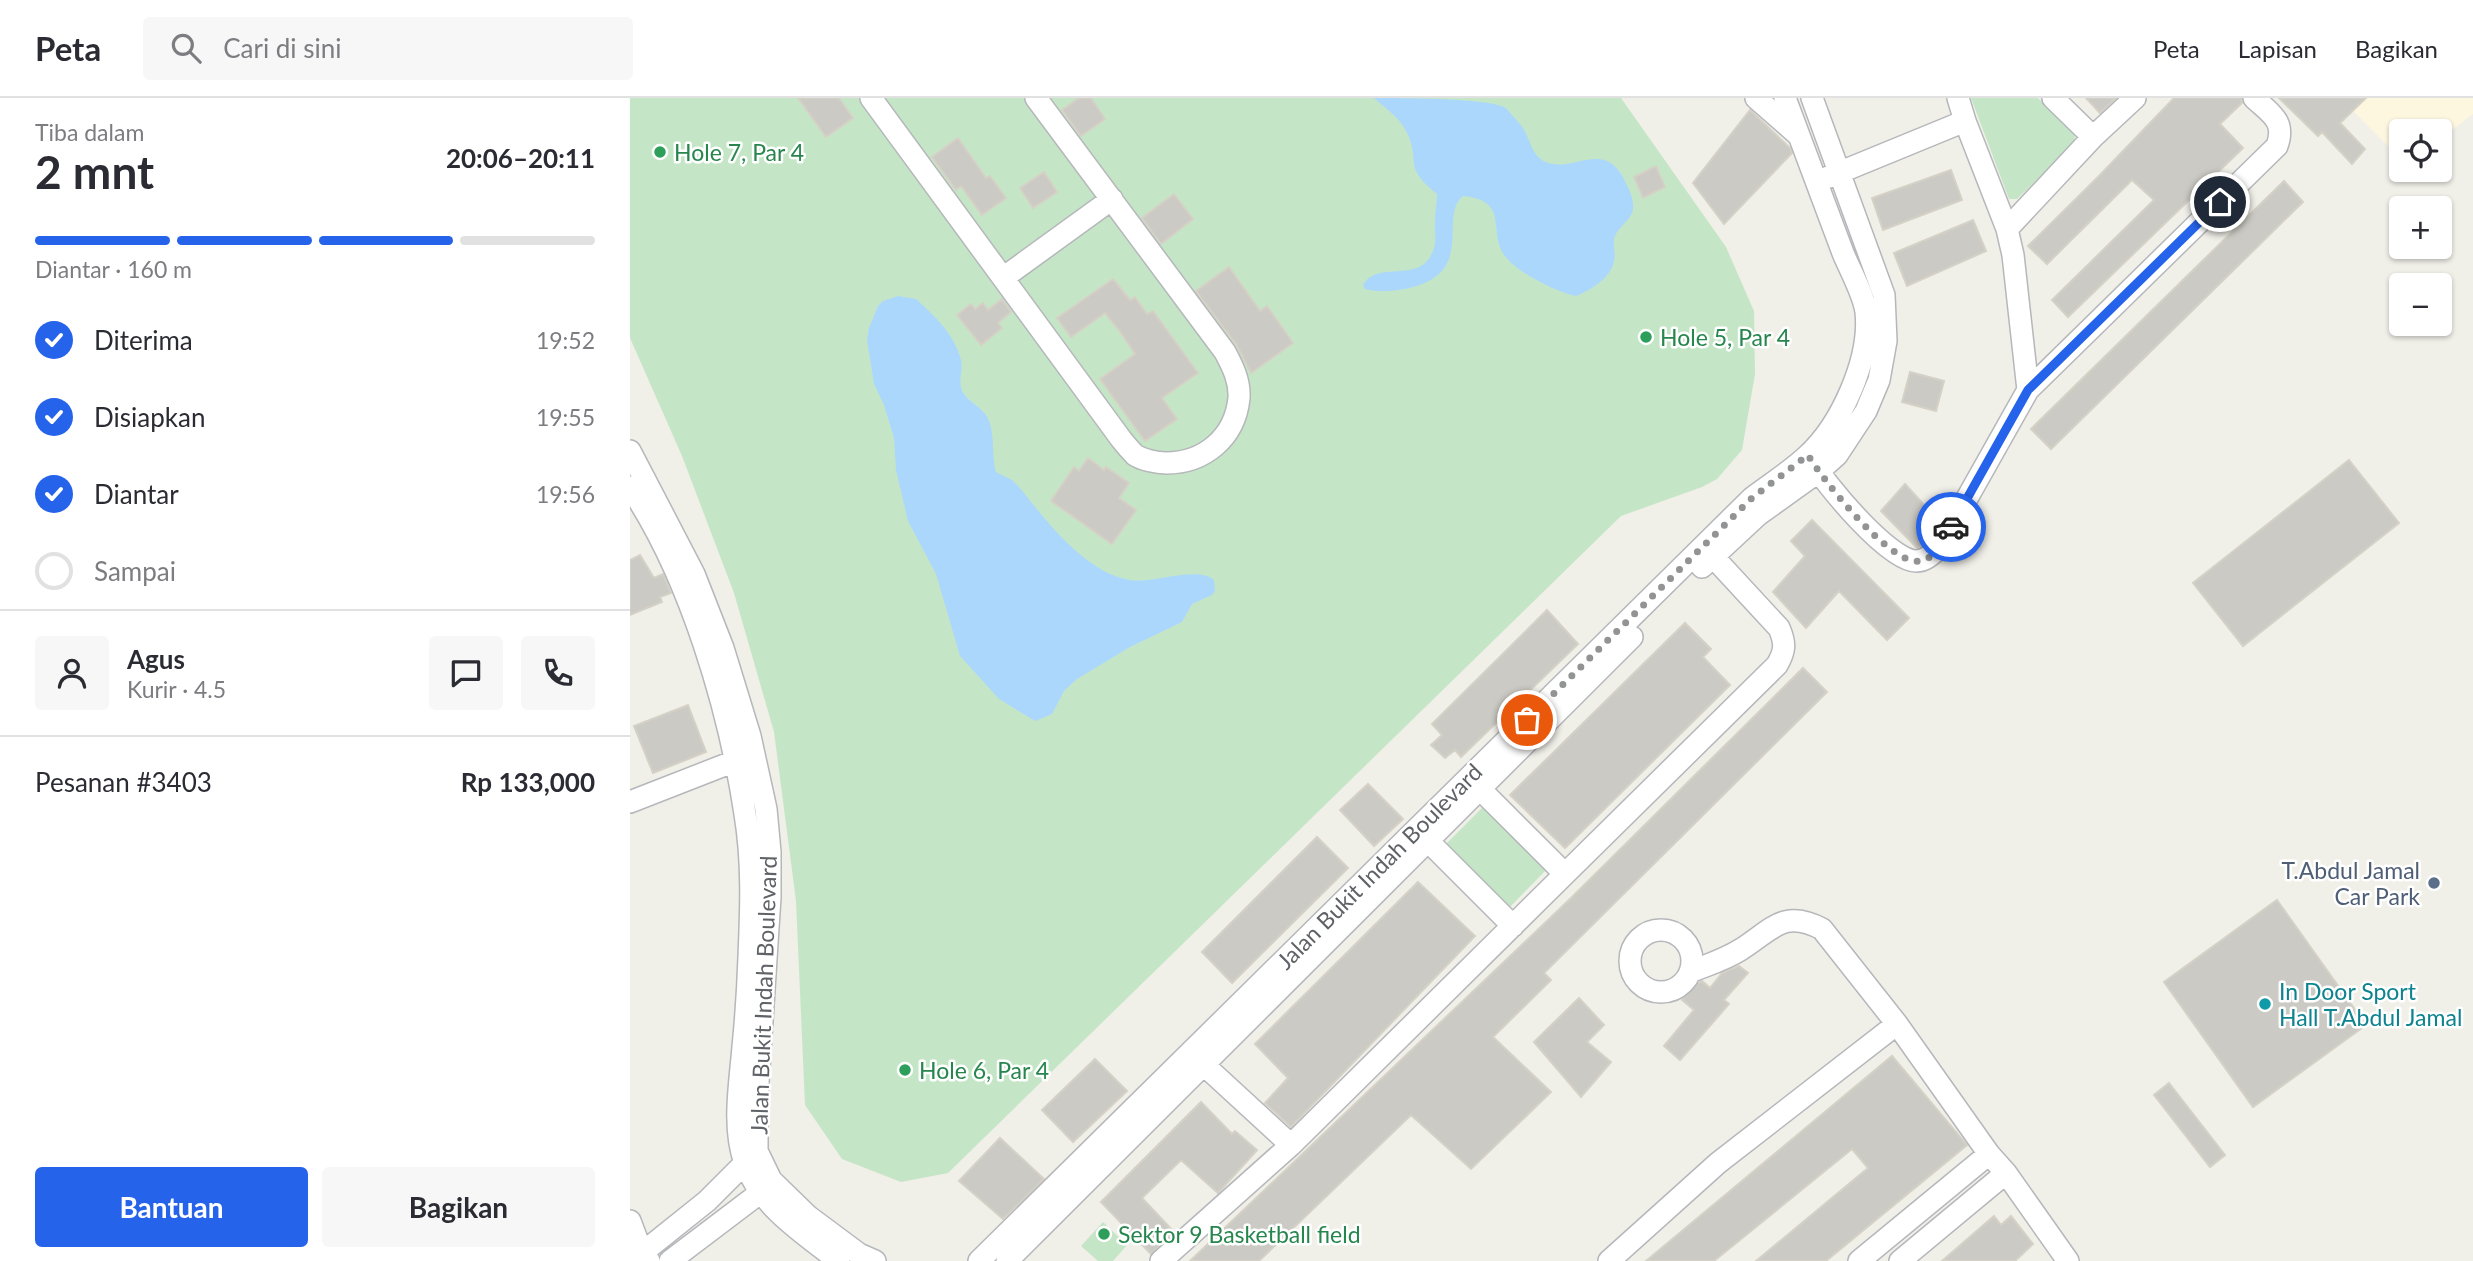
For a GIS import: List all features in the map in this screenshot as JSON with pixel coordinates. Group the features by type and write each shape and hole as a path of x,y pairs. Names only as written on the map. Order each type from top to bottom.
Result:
{"street":[{"path":"871,98 1121,439 1137,456 1159,463 1182,463 1204,455 1222,440 1234,419 1239,396 1236,373 1225,352 1036,98"},
{"path":"1756,98 1798,135"},
{"path":"1785,98 1814,181 1866,311 1865,344 1857,375 1813,464"},
{"path":"979,1261 1196,1058 1708,552 1758,515 1813,464 1837,454 1866,411 1879,380 1886,341 1884,295 1812,98"},
{"path":"1958,98 2007,229 2013,255 2028,390"},
{"path":"2053,98 2093,137"},
{"path":"2007,229 2093,137 2135,98"},
{"path":"1813,464 1851,511 1893,552 1917,562 1926,559 1939,548 2028,390 2277,146 2281,135 2279,123 2254,98"},
{"path":"1814,181 1839,174 1965,121"},
{"path":"1003,278 1112,199"},
{"name":"Jalan Bukit Indah Boulevard","path":"632,457 694,574 723,648 750,736 766,809 770,897 765,1004 751,1157"},
{"path":"630,487 649,515 707,653 735,761 746,816 752,896 739,1129 766,1186 796,1227 839,1261"},
{"path":"1161,1261 1291,1145 1777,665 1785,651 1785,641 1779,628 1708,552"},
{"path":"630,802 735,761"},
{"path":"1474,783 1565,874"},
{"path":"1422,835 1514,926"},
{"path":"1690,972 1724,959 1784,921 1806,921 1822,929 1897,1024 2068,1261"},
{"path":"1609,1261 1718,1163 1897,1024"},
{"path":"1196,1058 1291,1145"},
{"path":"1007,1261 1196,1058"},
{"path":"1859,1261 1989,1154"},
{"path":"630,1221 637,1259 707,1201 751,1157"},
{"path":"1900,1261 2006,1173"},
{"path":"670,1261 766,1186"},
{"path":"766,1186 859,1254 875,1261"}],"shaded area":[{"path":"2340,98 2473,98 2473,114 2452,131 2452,119 2389,119 2389,147"}],"green space":[{"path":"630,98 1621,98 1726,247 1754,311 1755,374 1742,450 1717,479 1621,516 948,1173 901,1182 842,1159 805,1105 796,901 774,732 734,593 682,456 630,338"},
{"path":"1971,98 2038,98 2075,135 2074,144 2017,199 2009,199"},
{"path":"1484,806 1547,869 1509,908 1445,845"},
{"name":"Sektor 9 Basketball field","path":"1103,1222 1127,1245 1113,1261 1098,1261 1081,1246"}],"water":[{"path":"1374,98 1444,99 1497,105 1506,108 1519,123 1535,153 1542,160 1553,164 1597,159 1608,161 1626,183 1633,206 1632,214 1615,235 1615,258 1609,273 1594,287 1576,296 1538,281 1518,269 1505,256 1500,247 1493,211 1487,204 1463,196 1456,205 1450,256 1444,269 1432,279 1413,287 1389,291 1365,289 1363,285 1370,277 1379,273 1410,270 1420,266 1428,260 1435,241 1437,194 1419,176 1413,150 1403,126"},
{"path":"898,296 916,299 949,334 961,360 962,391 983,411 989,421 996,472 1012,480 1020,488 1068,544 1098,567 1130,580 1197,574 1214,580 1215,591 1212,595 1192,604 1182,622 1130,647 1077,679 1064,691 1052,714 1035,721 999,699 960,656 936,574 908,521 896,470 894,438 874,384 867,340 878,306 883,301"}],"building":[{"path":"798,98 839,98 853,118 826,137"},
{"path":"1079,98 1091,98 1105,119 1081,136 1062,110"},
{"path":"2086,98 2116,98 2100,113"},
{"path":"2174,98 2241,98 2242,103 2220,124 2243,148 2068,317 2052,300 2154,200 2132,180 2047,264 2028,246"},
{"path":"2279,98 2366,98 2340,123 2365,149 2352,164 2322,132 2318,136"},
{"path":"1750,110 1792,153 1724,224 1693,183"},
{"path":"958,138 986,178 990,176 1006,198 982,215 961,186 956,190 932,157"},
{"path":"1656,166 1665,187 1643,198 1634,177"},
{"path":"1951,170 1962,200 1883,230 1872,198"},
{"path":"1044,172 1057,192 1033,208 1020,188"},
{"path":"2284,181 2303,202 2051,449 2031,429"},
{"path":"1174,194 1193,219 1161,244 1142,218"},
{"path":"1973,220 1986,251 1907,286 1894,253"},
{"path":"1229,267 1260,311 1267,306 1293,343 1251,373 1236,344 1196,291"},
{"path":"1113,279 1130,300 1135,297 1147,314 1153,311 1198,373 1162,398 1177,419 1145,441 1100,379 1135,354 1119,330 1105,313 1071,337 1057,318"},
{"path":"1002,299 1011,312 998,323 1002,328 981,345 957,315 971,304 975,309 983,303 988,310"},
{"path":"1910,372 1944,381 1936,411 1902,402"},
{"path":"1088,458 1129,483 1119,498 1136,510 1112,544 1051,501 1074,467 1079,471"},
{"path":"2349,460 2399,523 2243,646 2193,583"},
{"path":"1905,484 1939,521 1925,543 1917,548 1881,511"},
{"path":"1812,520 1909,618 1887,640 1839,591 1806,628 1773,592 1805,556 1791,541"},
{"path":"640,555 654,578 663,574 671,593 660,597 662,602 630,615 630,560"},
{"path":"1547,610 1578,644 1461,757 1455,750 1445,758 1431,745 1442,735 1432,724"},
{"path":"1685,623 1711,649 1703,657 1730,685 1565,848 1510,795"},
{"path":"1803,668 1827,692 1544,973 1551,980 1493,1037 1551,1092 1471,1169 1411,1115 1259,1261 1190,1261 1570,899"},
{"path":"688,705 706,752 653,773 634,726"},
{"path":"1368,784 1403,819 1374,846 1340,810"},
{"path":"1317,837 1348,868 1232,983 1202,952"},
{"path":"1418,882 1475,936 1291,1127 1265,1103 1288,1078 1255,1044"},
{"name":"In Door Sport Hall T.Abdul Jamal","path":"2277,900 2366,1025 2253,1107 2164,982"},
{"path":"1739,966 1748,973 1724,1000 1729,1004 1680,1060 1664,1046 1694,1010 1682,1000 1696,984 1702,981 1710,988 1722,973"},
{"path":"1579,998 1604,1025 1587,1042 1611,1062 1581,1097 1534,1042"},
{"path":"1892,1056 1967,1145 1826,1261 1756,1261 1868,1168 1852,1149 1714,1261 1646,1261"},
{"path":"1095,1059 1127,1091 1073,1142 1042,1110"},
{"path":"2169,1083 2225,1155 2210,1167 2154,1095"},
{"path":"1201,1102 1232,1134 1235,1131 1257,1150 1218,1193 1181,1160 1142,1198 1174,1232 1151,1254 1101,1202"},
{"path":"1000,1138 1044,1179 1003,1219 959,1181"},
{"path":"1994,1216 2001,1225 2011,1216 2033,1244 2015,1261 1942,1261"}],"way so far":[{"path":"1527,720 1752,498 1808,455 1818,472 1851,511 1893,552 1908,560 1917,562 1926,559 1939,548 1951,527"}],"place":[{"name":"Hole 7, Par 4","path":"660,152"},
{"name":"Hole 5, Par 4","path":"1646,337"},
{"name":"T.Abdul Jamal Car Park","path":"2434,883"},
{"name":"In Door Sport Hall T.Abdul Jamal","path":"2265,1004"},
{"name":"Hole 6, Par 4","path":"905,1070"},
{"name":"Sektor 9 Basketball field","path":"1104,1234"}],"route":[{"path":"1951,527 2028,390 2220,202"}]}
